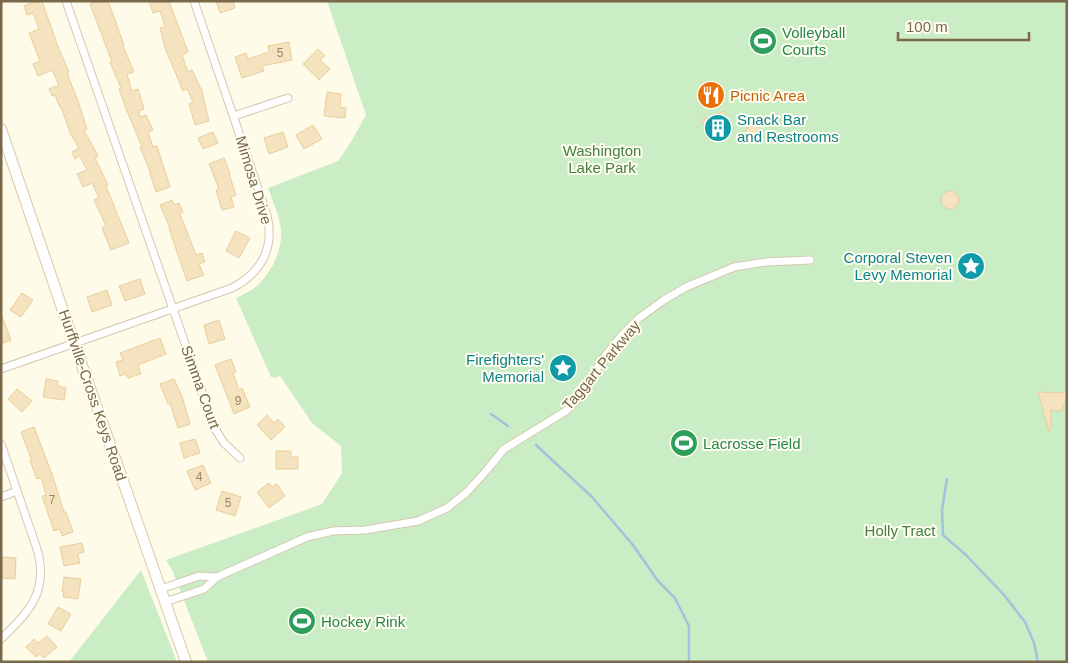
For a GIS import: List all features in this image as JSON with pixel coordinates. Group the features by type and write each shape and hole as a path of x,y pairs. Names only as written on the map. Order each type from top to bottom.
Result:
{"main road":[{"name":"Hurffville-Cross Keys Road","path":"1,129 186,662"}],"street":[{"path":"66,1 174,308"},
{"name":"Mimosa Drive","path":"1,369 224,291 247,280 260,264 269,244 270,230 267,216 194,1"},
{"path":"234,116 288,98"},
{"name":"Taggart Parkway","path":"166,602 204,589 217,578 307,537 333,531 365,530 418,520 447,508 467,492 504,449 574,403 605,356 622,335 639,318 664,300 686,287 734,267 766,262 810,260"},
{"name":"Simma Court","path":"174,308 214,427 224,443 240,458"},
{"path":"1,444 37,548 41,578 30,607 1,639"},
{"path":"1,497 17,491"},
{"name":"Taggart Parkway","path":"161,589 199,576 217,578"}],"green space":[{"path":"327,1 1067,1 1067,662 208,662 173,572 166,560 322,504 342,473 341,446 312,423 280,376 271,377 236,298 259,284 270,270 278,254 281,230 268,188 338,161 366,115"},
{"path":"141,570 177,662 69,662"}],"building":[{"path":"35,1 42,1 69,72 67,73 87,129 84,130 98,156 95,158 108,185 106,186 129,243 111,250 102,228 106,226 94,200 99,198 92,183 83,187 77,174 87,170 80,156 75,159 72,152 79,148 71,135 55,95 52,96 49,89 59,85 52,70 38,76 33,64 40,61 29,33 39,29 33,13 27,15 24,6"},
{"path":"98,1 108,1 134,72 127,74 132,91 138,89 144,109 139,111 140,117 146,115 153,130 148,132 153,147 157,146 170,187 156,192 140,147 142,147 119,89 121,88 90,4"},
{"path":"149,1 169,1 188,52 182,55 188,72 192,70 202,91 209,121 195,125 189,104 193,102 187,89 183,91 165,48 160,28 165,27 160,11 153,13"},
{"path":"216,1 233,1 235,8 220,13"},
{"path":"289,42 292,60 262,66 264,71 242,78 235,57 246,53 248,59 269,52 268,46"},
{"path":"318,49 325,56 320,60 330,69 319,80 303,64"},
{"path":"327,92 341,94 340,107 346,108 345,118 324,116"},
{"name":"Snack Bar and Restrooms","path":"724,111 732,133 716,139 714,132 707,134 702,120"},
{"path":"313,125 322,139 304,149 296,135"},
{"path":"750,126 756,126 761,131 759,140 750,142 745,137 745,131"},
{"path":"213,132 218,143 203,149 198,138"},
{"path":"283,132 288,147 269,154 264,138"},
{"path":"224,158 236,195 231,197 234,207 222,210 216,190 219,189 209,164"},
{"path":"950,191 956,194 959,200 956,206 950,209 944,206 941,200 944,194"},
{"path":"172,200 174,205 179,203 183,212 180,214 196,255 202,253 205,262 199,264 204,275 187,281 170,228 160,205"},
{"path":"236,231 250,238 239,258 226,251"},
{"path":"140,279 145,294 125,301 119,286"},
{"path":"107,290 112,305 92,312 87,297"},
{"path":"22,293 33,300 21,317 10,310"},
{"path":"1,316 11,340 1,344"},
{"path":"219,320 225,339 209,344 204,325"},
{"path":"160,338 166,354 138,365 141,374 128,378 126,374 120,376 116,362 123,360 120,353"},
{"path":"231,359 236,372 233,373 239,390 242,388 250,407 234,414 215,365"},
{"path":"46,379 58,381 58,386 66,388 64,400 43,397"},
{"path":"174,379 182,396 190,424 178,428 170,403 168,404 160,384"},
{"path":"17,389 32,401 22,412 8,399"},
{"path":"1038,392 1067,393 1062,411 1051,410 1050,431 1049,431"},
{"path":"267,415 274,423 278,419 285,427 271,440 257,425"},
{"path":"34,427 73,532 62,536 60,529 54,531 42,496 46,495 41,478 37,479 21,432"},
{"path":"195,439 200,453 184,458 180,443"},
{"path":"276,451 291,451 291,457 298,457 298,469 276,469"},
{"path":"203,465 211,483 195,490 187,471"},
{"path":"269,483 272,487 277,484 285,496 269,508 257,492"},
{"path":"222,491 241,497 235,516 216,510"},
{"path":"82,543 84,552 78,554 80,563 64,566 60,547"},
{"path":"2,557 16,558 15,579 1,578"},
{"path":"64,577 81,579 78,599 63,597"},
{"path":"58,607 71,614 61,631 48,624"},
{"path":"47,636 57,647 44,658 40,654 36,657 26,647 34,639 38,643"}],"waterway":[{"path":"491,414 508,426"},
{"path":"536,445 592,497 633,545 658,581 675,598 689,626 689,662"},
{"path":"947,479 942,510 943,535 966,555 1004,595 1025,622 1034,643 1038,662"}],"place":[{"name":"Volleyball Courts","path":"763,41"},
{"name":"Picnic Area","path":"711,95"},
{"name":"Snack Bar and Restrooms","path":"718,128"},
{"name":"Corporal Steven Levy Memorial","path":"971,266"},
{"name":"Firefighters' Memorial","path":"563,368"},
{"name":"Lacrosse Field","path":"684,443"},
{"name":"Hockey Rink","path":"302,621"}],"park label":[{"name":"Washington Lake Park","path":"602,158"},
{"name":"Holly Tract","path":"900,530"}]}
